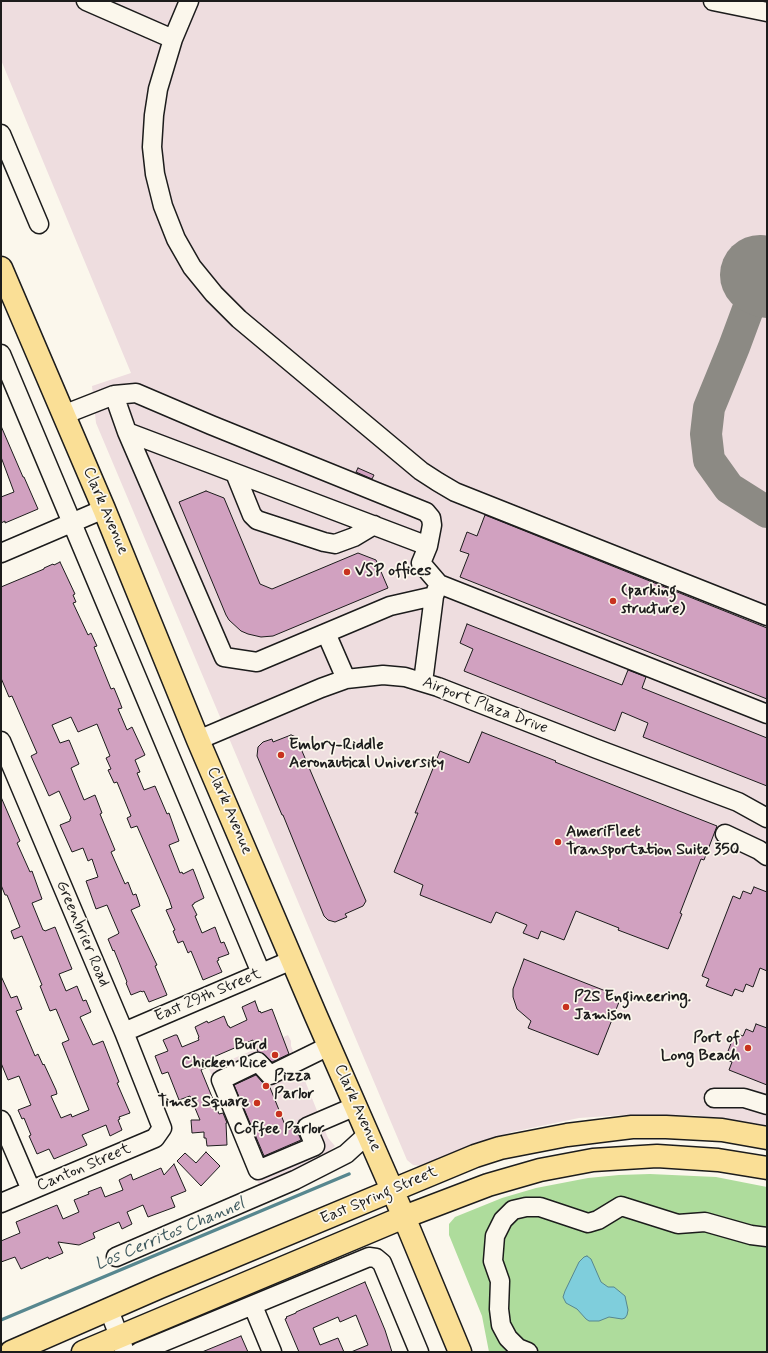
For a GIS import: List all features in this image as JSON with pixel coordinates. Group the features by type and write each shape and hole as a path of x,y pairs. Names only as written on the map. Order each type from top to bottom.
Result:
{"main road":[{"name":"Clark Avenue","path":"1,268 104,509 198,740 404,1217 460,1352"},
{"name":"East Spring Street","path":"11,1352 390,1186 500,1148 528,1142 632,1127 722,1130 767,1138"},
{"name":"East Spring Street","path":"83,1352 123,1344 404,1217 488,1186 540,1170 593,1160 657,1156 718,1160 767,1168"}],"street":[{"path":"86,1 173,40"},
{"path":"188,1 173,40 158,89 154,115 152,147 155,174 166,213 176,239 192,267 214,294 239,319 415,466 438,482 456,492 767,616"},
{"path":"713,1 767,12"},
{"path":"1,134 39,224"},
{"name":"Clark Avenue","path":"1,354 7,386 73,523 261,973"},
{"path":"63,415 114,395 136,392 211,425 426,512 431,518 432,525 428,546 421,563 436,590 423,682"},
{"path":"114,395 126,432 224,657 257,662 390,606 436,590 767,714"},
{"path":"126,432 428,546"},
{"path":"236,473 252,515 257,520 324,542 335,544 354,537 374,525"},
{"path":"1,553 104,509"},
{"path":"326,633 346,679"},
{"name":"Airport Plaza Drive","path":"198,740 321,688 346,679 383,675 405,677 423,682 738,802 767,818"},
{"name":"Greenbrier Road","path":"1,741 124,1032 162,1128"},
{"path":"724,834 759,850 767,856"},
{"name":"East 29th Street","path":"124,1032 292,960"},
{"path":"329,1046 270,1074 258,1062 221,1080 258,1170 315,1146 307,1127 356,1106"},
{"path":"714,1098 744,1098 767,1105"},
{"path":"1,1120 31,1190"},
{"name":"Canton Street","path":"1,1203 155,1138 162,1128"},
{"path":"116,1257 302,1177 346,1154 370,1138"},
{"path":"528,1352 518,1348 508,1338 501,1325 499,1309 500,1281 493,1261 496,1236 503,1220 513,1210 526,1207 540,1207 588,1223 598,1220 621,1206 678,1224 705,1222 751,1235 767,1237"},
{"path":"139,1352 369,1257 376,1258 382,1263 419,1352"},
{"path":"253,1306 272,1352"},
{"path":"109,1310 123,1344"}],"shaded area":[{"path":"1,1 767,1 767,1126 693,1115 624,1115 579,1118 512,1132 421,1166 413,1165 407,1160 96,423 92,386 131,373 1,60"},
{"path":"288,1035 328,1138 335,1146 318,1161 260,1187 209,1069"}],"green space":[{"path":"650,1174 716,1177 767,1187 767,1352 489,1352 482,1316 449,1235 449,1224 455,1217 502,1198 536,1188 588,1178"}],"water":[{"path":"587,1256 591,1259 601,1282 608,1287 614,1287 625,1296 628,1310 625,1318 609,1317 599,1321 589,1321 577,1309 566,1303 563,1297 565,1291 579,1262"}],"building":[{"path":"1,426 38,509 5,523 5,521 1,523 1,497 14,492 1,457"},
{"path":"358,468 374,475 372,479 356,472"},
{"name":"VSP offices","path":"206,491 224,498 260,584 272,589 358,553 376,560 388,588 273,636 261,637 241,631 229,620 226,615 179,502"},
{"name":"(parking structure)","path":"485,515 767,628 767,699 460,577 469,554 460,551 467,532 477,536"},
{"path":"60,562 75,594 73,595 76,602 73,603 88,635 91,633 97,646 94,647 111,689 114,688 119,700 122,708 118,709 127,730 132,727 145,755 135,760 140,772 137,773 144,790 155,786 167,814 169,813 179,841 169,845 180,873 182,872 183,874 193,869 198,882 204,898 192,905 197,915 195,916 202,933 215,927 221,943 224,942 229,954 218,958 219,960 217,961 222,972 203,980 191,951 188,953 183,941 178,943 173,931 175,930 166,910 172,908 169,899 137,826 131,828 127,818 131,816 117,782 114,783 108,770 111,769 106,758 110,756 97,724 78,732 71,717 52,725 60,743 69,740 79,764 71,768 84,800 95,795 102,813 100,814 115,850 111,852 125,884 128,882 133,895 136,894 140,906 131,910 157,965 155,966 167,995 149,1002 144,991 131,995 114,950 113,951 108,939 119,933 107,905 96,909 86,881 98,877 92,859 88,861 83,848 72,852 60,825 70,821 71,818 59,791 49,796 31,756 37,753 12,696 9,697 1,678 1,587"},
{"path":"467,624 622,685 628,670 646,677 642,688 767,738 767,786 643,737 648,723 622,712 615,731 464,671 473,649 460,643"},
{"name":"AmeriFleet Transportation Suite 350","path":"482,732 717,826 704,860 701,859 668,949 618,930 619,928 576,911 564,940 541,931 538,939 523,933 527,925 496,912 491,923 420,895 423,885 394,872 418,813 415,813 440,751 469,763"},
{"path":"291,735 296,737 366,901 363,906 345,914 347,917 335,922 328,920 324,916 257,756 258,747 263,742 272,739 273,742"},
{"path":"1,797 20,841 17,843 30,872 32,871 42,899 32,903 43,930 45,931 55,927 72,969 59,974 66,991 77,986 83,1001 86,1000 91,1012 80,1017 93,1045 103,1041 119,1082 117,1083 130,1113 119,1117 120,1119 118,1120 122,1130 110,1136 106,1125 82,1135 87,1145 54,1159 49,1149 37,1154 29,1136 31,1135 24,1118 22,1119 18,1110 31,1105 19,1076 8,1080 1,1063 1,976 11,998 17,996 22,1009 16,1011 35,1056 38,1054 56,1090 57,1094 51,1096 61,1118 71,1114 72,1117 89,1110 62,1043 69,1040 56,1009 50,1011 40,986 42,985 22,936 14,939 11,931 20,927 7,895 5,895 1,885"},
{"path":"754,887 767,892 767,971 760,968 753,987 746,984 743,992 735,989 732,996 706,986 709,979 702,976 733,896 740,899 743,891 751,894"},
{"name":"P2S Engineering. Jamison","path":"524,959 621,997 598,1055 528,1028 531,1021 517,1009 513,997 513,989"},
{"path":"255,1001 259,1012 260,1011 261,1013 272,1009 289,1054 272,1062 265,1055 258,1052 253,1040 209,1059 212,1065 201,1070 219,1114 223,1113 227,1123 227,1145 207,1146 206,1138 204,1138 204,1132 192,1133 191,1120 200,1120 190,1096 179,1100 168,1072 162,1074 155,1056 168,1051 163,1040 175,1035 177,1035 182,1047 199,1040 195,1027 207,1021 208,1023 224,1016 230,1028 247,1020 242,1007"},
{"name":"Port of Long Beach","path":"756,1024 767,1028 767,1085 729,1070 732,1062 725,1059 735,1033 743,1036 746,1029 753,1032"},
{"name":"Times Square","path":"256,1075 262,1082 269,1085 287,1130 297,1126 297,1131 301,1140 264,1156 234,1085"},
{"path":"206,1152 220,1166 201,1186 177,1161 185,1153 196,1163"},
{"path":"174,1164 186,1191 171,1197 175,1207 148,1217 143,1205 127,1212 132,1224 122,1229 119,1222 93,1233 95,1238 79,1245 58,1242 63,1253 49,1259 48,1257 21,1269 15,1257 1,1262 1,1241 20,1233 16,1222 57,1205 63,1219 79,1212 74,1200 89,1194 88,1192 101,1187 105,1197 123,1190 119,1180 131,1174 133,1180 161,1168 164,1175"},
{"path":"365,1282 385,1330 392,1352 351,1352 368,1345 356,1315 340,1322 338,1317 313,1328 320,1345 338,1338 344,1352 299,1352 285,1319 287,1318 286,1317"},
{"path":"241,1336 248,1352 202,1352"}],"waterway":[{"name":"Los Cerritos Channel","path":"1,1320 349,1174"}],"taxiway":[{"path":"767,258 734,347 709,408 706,434 709,460 729,488 767,512"}],"runway":[{"path":"760,275 767,278"}],"place":[{"name":"VSP offices","path":"347,572"},
{"name":"(parking structure)","path":"613,601"},
{"name":"Embry-Riddle Aeronautical University","path":"281,755"},
{"name":"AmeriFleet Transportation Suite 350","path":"558,842"},
{"name":"P2S Engineering. Jamison","path":"566,1007"},
{"name":"Port of Long Beach","path":"748,1048"},
{"name":"Burd Chicken Rice","path":"275,1055"},
{"name":"Pizza Parlor","path":"266,1086"},
{"name":"Times Square","path":"257,1103"},
{"name":"Coffee Parlor","path":"279,1114"}]}
